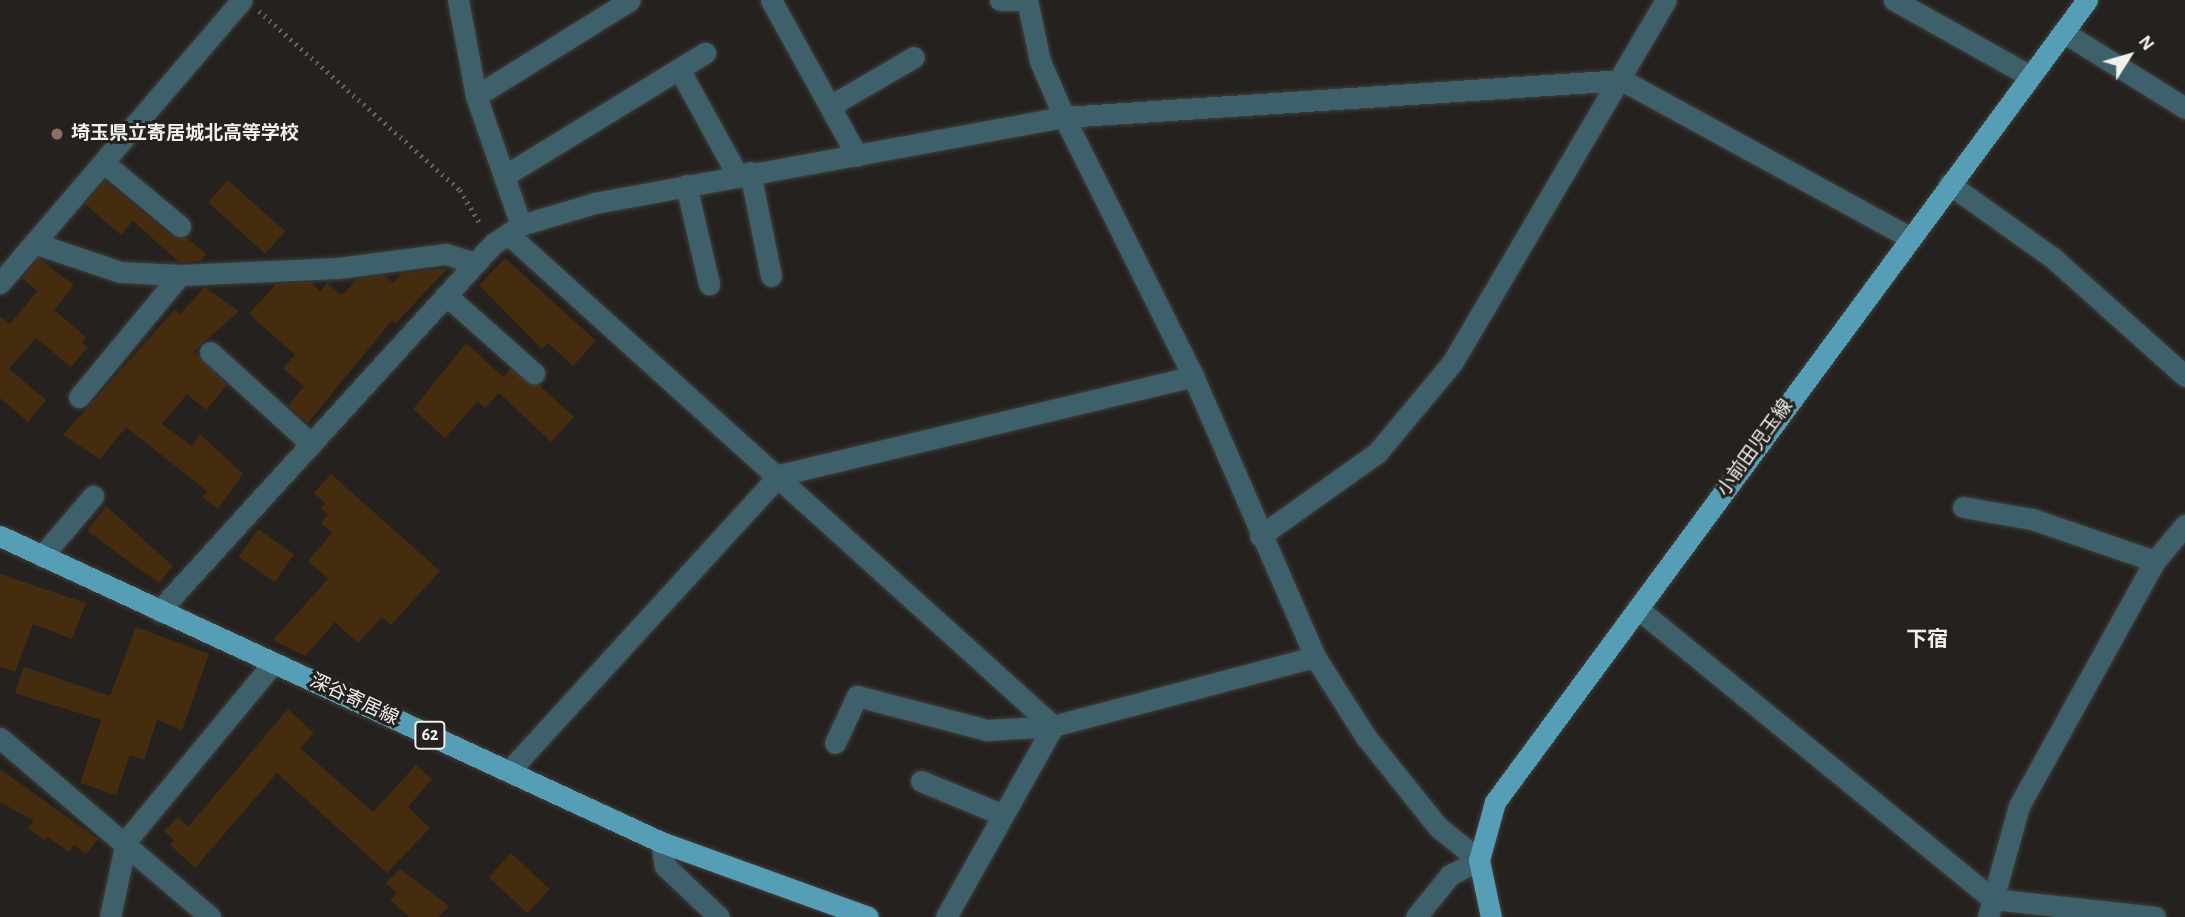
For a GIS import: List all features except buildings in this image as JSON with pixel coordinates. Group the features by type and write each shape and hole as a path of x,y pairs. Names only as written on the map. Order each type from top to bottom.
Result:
{"main road":[{"name":"小前田児玉線","path":"1491,917 1479,860 1495,802 1909,237 2087,0"},
{"name":"深谷寄居線","path":"0,536 661,842 868,917"}],"street":[{"path":"0,283 244,0"},
{"path":"476,96 630,0"},
{"path":"771,0 857,156"},
{"path":"1000,0 1018,0"},
{"path":"1027,0 1040,61 1064,117 1193,376 1260,536 1315,657 1366,737 1438,827 1479,860 1450,875 1416,917"},
{"path":"1260,536 1377,453 1452,362 1622,80 1666,0"},
{"path":"1894,0 2029,76"},
{"path":"465,3 476,96 504,176 507,235 779,475 1053,726"},
{"path":"2063,32 2185,108"},
{"path":"504,176 705,53"},
{"path":"830,106 914,57"},
{"path":"679,69 743,173 771,276"},
{"path":"159,611 475,263 507,235 686,185 1064,117 1622,80 1909,237"},
{"path":"104,163 180,226"},
{"path":"1949,184 2053,258 2185,376"},
{"path":"686,185 709,284"},
{"path":"34,243 120,272 180,275 338,268 446,254 475,263"},
{"path":"79,397 180,275"},
{"path":"446,295 534,373"},
{"path":"210,352 311,444"},
{"path":"509,771 779,475 1193,376"},
{"path":"42,556 93,496"},
{"path":"1964,507 2032,519 2155,561"},
{"path":"1991,908 2019,806 2155,561 2185,525"},
{"path":"1637,608 1991,908 2155,917"},
{"path":"835,743 857,696 987,730 1053,726 1315,657"},
{"path":"110,917 126,841 272,663"},
{"path":"946,917 1053,726"},
{"path":"0,738 126,841 210,917"},
{"path":"921,781 1003,815"},
{"path":"661,842 665,866 719,917"}],"path":[{"path":"244,0 460,190 507,235"}],"place":[{"name":"埼玉県立寄居城北高等学校","path":"57,134"}],"district":[{"name":"下宿","path":"1927,640"}]}
